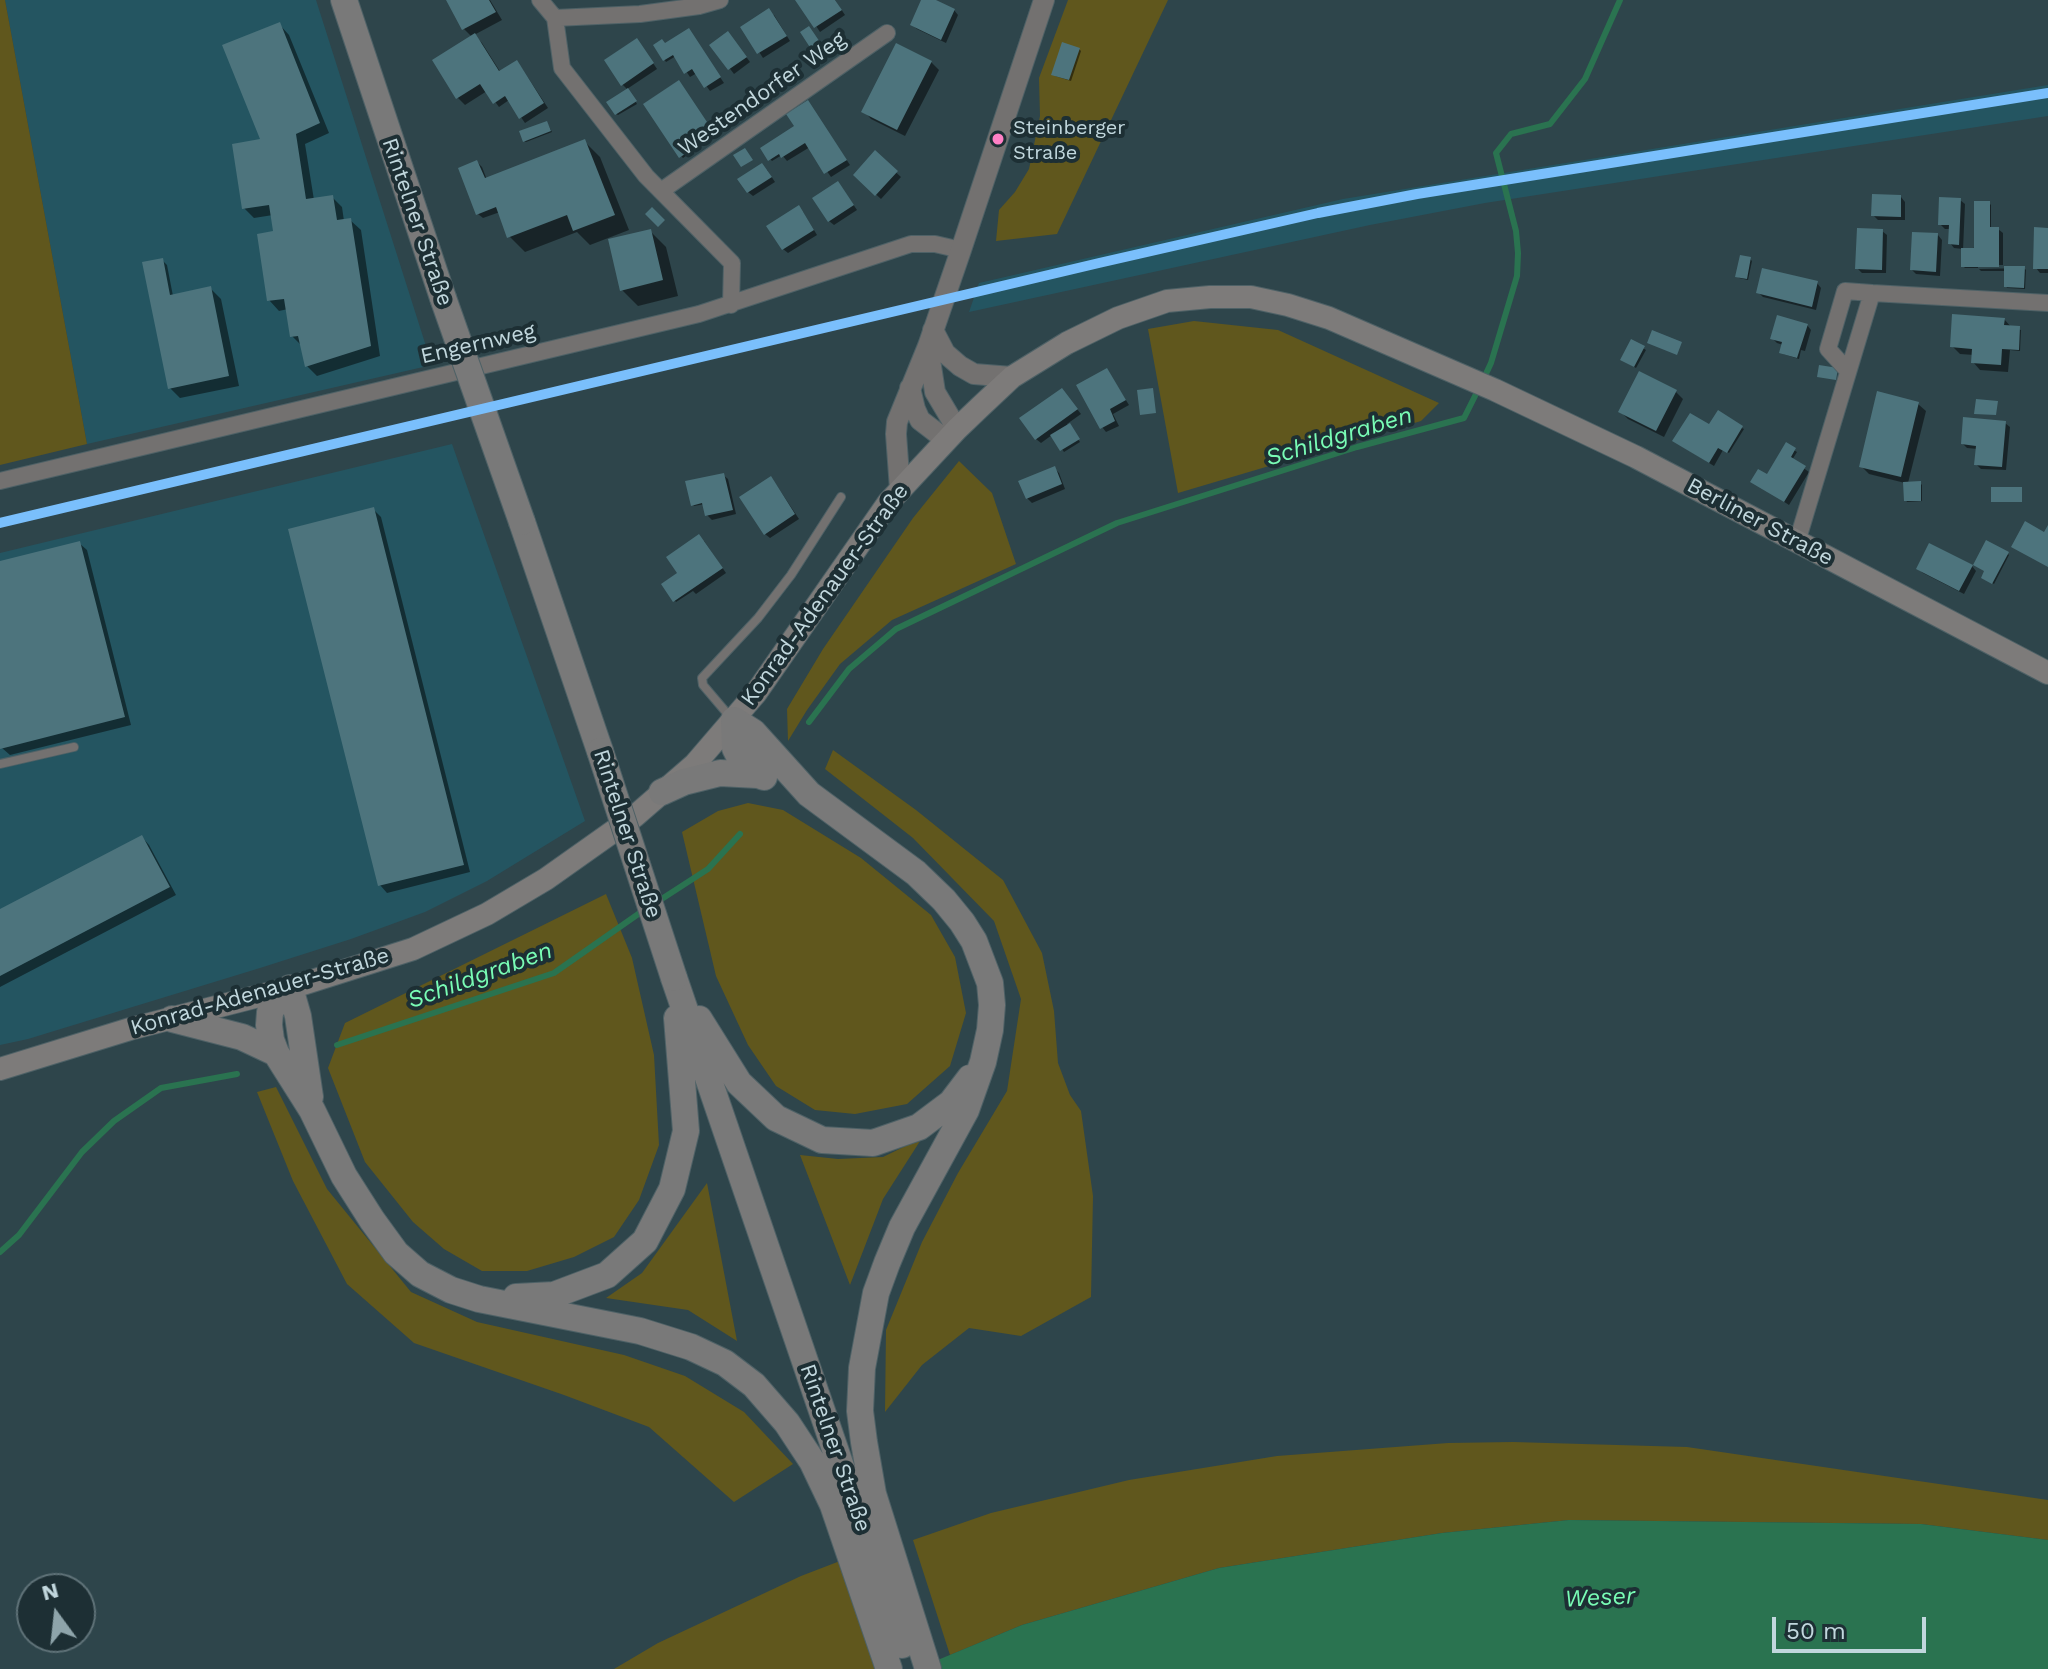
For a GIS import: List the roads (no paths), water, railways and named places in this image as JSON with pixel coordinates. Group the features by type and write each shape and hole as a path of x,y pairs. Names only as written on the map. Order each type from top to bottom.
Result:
{"main road":[{"name":"Rintelner Straße","path":"344,0 443,298 600,751 824,1458 910,1669"},
{"name":"Konrad-Adenauer-Straße","path":"1,1069 115,1033 290,988 413,949 487,914 546,879 635,816 695,764 756,693 900,489 951,434 1012,377 1067,343 1118,318 1167,301 1251,297 1329,318 1469,379"},
{"name":"Berliner Straße","path":"1469,379 1636,457 2048,673"},
{"path":"734,720 735,748 758,775"},
{"path":"734,720 753,732 809,794 916,873 944,900 962,922 978,951 990,983 990,1030 983,1062 966,1110 902,1227 876,1293 862,1368 860,1411 873,1494 928,1669"},
{"path":"662,792 708,775 732,773 758,775 809,794"},
{"path":"674,978 739,1083 776,1118 822,1140 873,1143 919,1127 951,1103 983,1062"},
{"path":"479,1299 554,1295 607,1275 645,1241 672,1189 686,1131 674,978"},
{"path":"312,1110 298,1016 290,988 270,1012 271,1040 276,1053 312,1110 344,1176 396,1253 420,1274 451,1290 479,1299 640,1331 691,1347 725,1363 754,1385 787,1423 824,1458 833,1505 889,1669"},
{"path":"172,1019 242,1037 276,1053"}],"street":[{"path":"540,0 555,18 562,68 646,176 732,263 731,305"},
{"path":"555,18 640,14 720,0"},
{"path":"900,489 897,422 961,250 1044,0"},
{"name":"Westendorfer Weg","path":"661,191 887,33"},
{"name":"Engernweg","path":"0,481 684,318 911,244 935,244 961,250"},
{"path":"1848,371 1828,349 1845,291 2048,303"},
{"path":"1797,542 1872,293"},
{"path":"930,338 960,366 974,374 1012,377"},
{"path":"930,338 935,392 951,434"},
{"path":"910,388 920,420 951,434"}],"lane":[{"name":"Konrad-Adenauer-Straße","path":"734,720 703,685 702,678 758,618 791,575 841,497"},
{"path":"0,764 74,747"}],"water":[{"name":"Weser","path":"1569,1520 1921,1524 2048,1540 2048,1669 916,1669 1022,1625 1219,1568 1442,1533"}],"waterway":[{"name":"Schildgraben","path":"1484,378 1517,276 1516,231 1496,153 1511,134 1550,124 1585,79 1620,0"},
{"name":"Schildgraben","path":"809,722 849,669 896,629 1117,523 1357,447 1464,418 1479,388"},
{"name":"Schildgraben","path":"657,902 708,869 740,834"},
{"name":"Schildgraben","path":"337,1045 554,973 644,910"},
{"name":"Schildgraben","path":"0,1252 19,1235 82,1152 114,1121 161,1088 237,1074"}],"place":[{"name":"Steinberger Straße","path":"998,139"}]}
